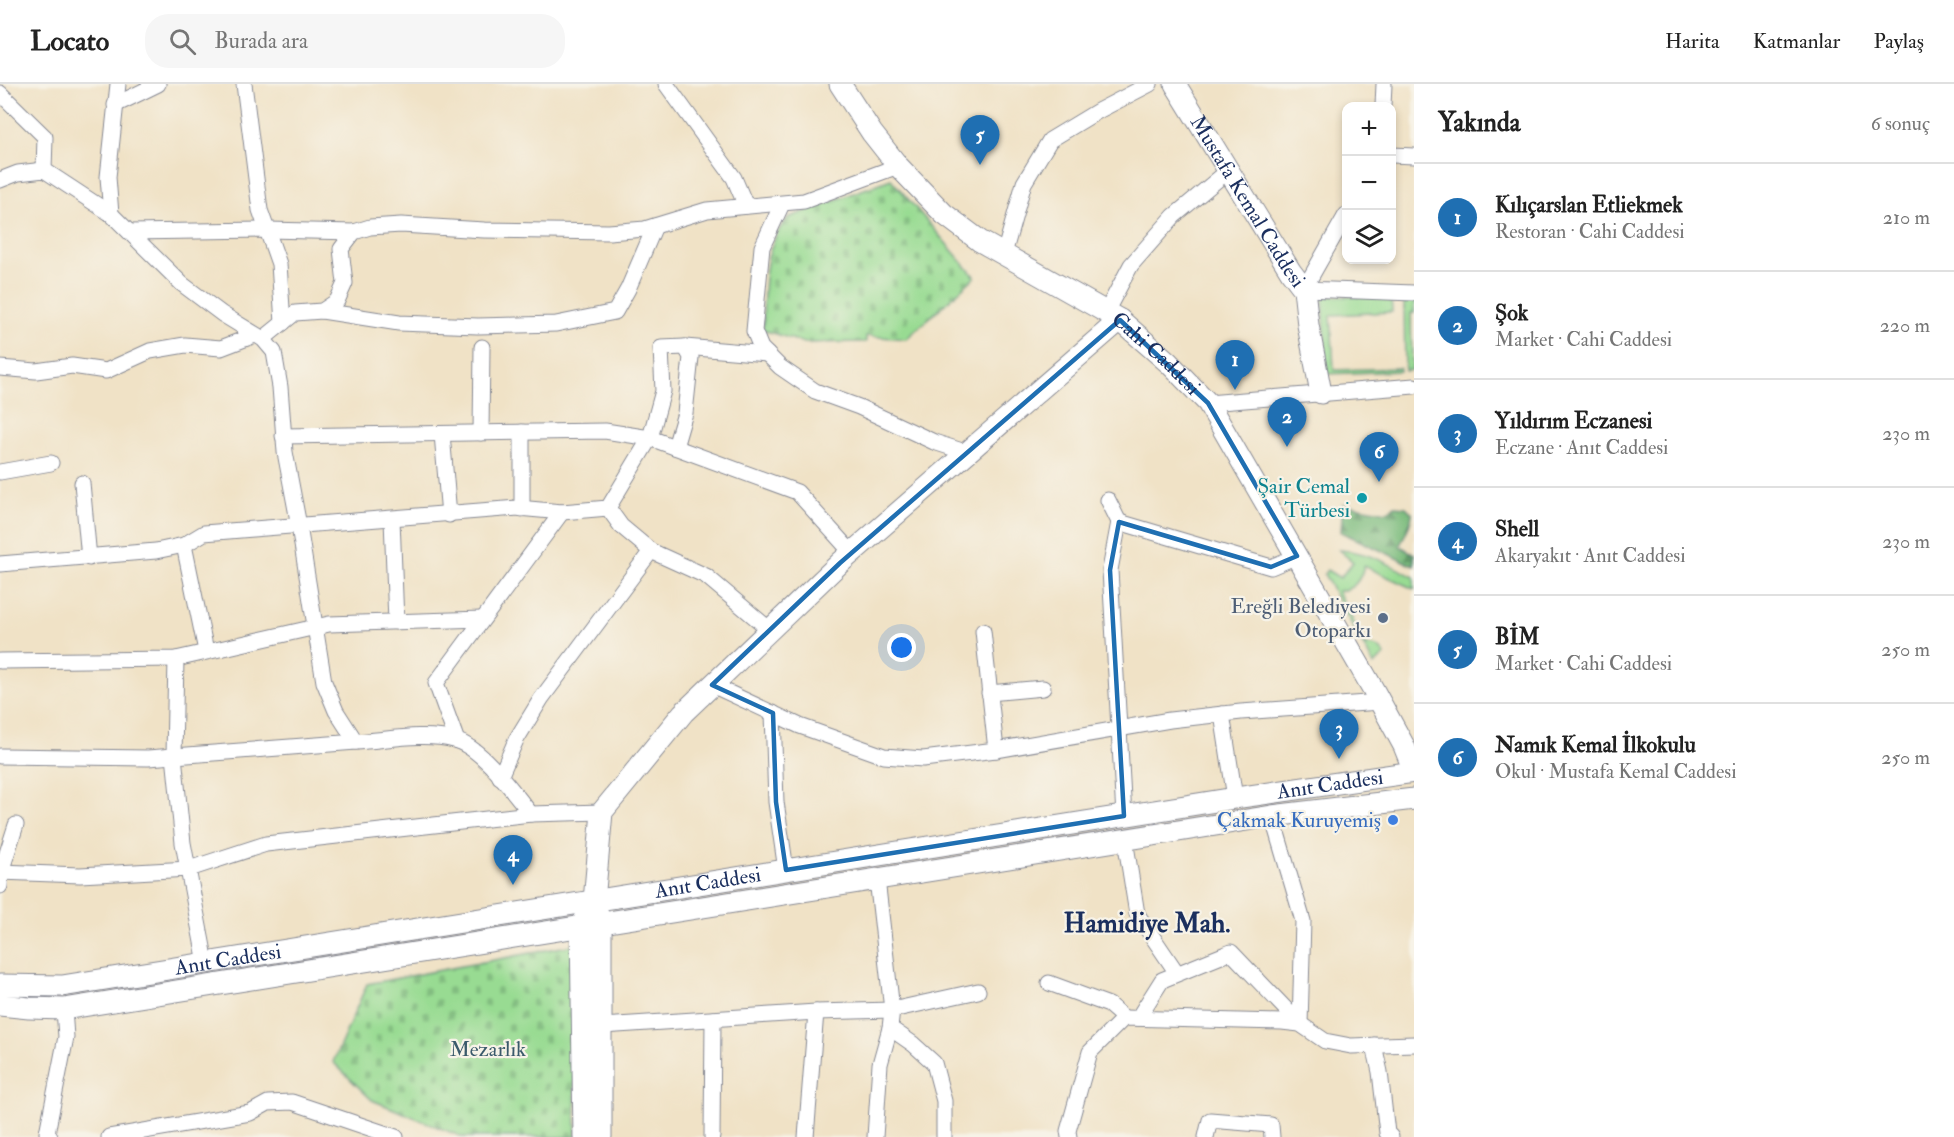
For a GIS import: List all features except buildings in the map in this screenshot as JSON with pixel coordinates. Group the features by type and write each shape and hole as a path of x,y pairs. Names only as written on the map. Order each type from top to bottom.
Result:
{"main road":[{"name":"Cahi Caddesi","path":"840,84 866,126 898,166 944,214 963,229 1004,254 1113,316 1169,363 1208,404 1380,702 1404,746 1414,771"},
{"name":"Mustafa Kemal Caddesi","path":"1175,84 1291,272 1304,289 1308,325 1321,393"},
{"path":"584,1137 591,926 602,812 683,712 852,553 968,453 1113,316"},
{"name":"Anıt Caddesi","path":"0,985 62,986 1414,771"},
{"path":"0,1005 64,1009 1272,816 1414,799"},
{"path":"591,926 602,1026 601,1137"}],"street":[{"path":"111,214 108,177 118,84"},
{"path":"115,105 158,84"},
{"path":"244,84 260,210 279,264 283,323"},
{"path":"666,84 735,178 746,206"},
{"path":"1004,254 1024,183 1050,140 1098,111 1150,84"},
{"path":"1383,102 1384,84"},
{"path":"0,93 45,136 44,170"},
{"path":"1396,155 1414,156"},
{"path":"130,232 267,230 354,232 370,227 401,225 484,230 609,232 645,229 707,210 804,201 898,166"},
{"path":"0,180 18,173 44,170 111,214 182,284 222,315 259,337 274,352 280,387 283,436 300,526 324,682 336,711 356,742"},
{"path":"1113,316 1131,265 1174,216 1229,170"},
{"path":"782,204 762,247 754,331 761,348 780,367 815,392 859,407 934,442 968,453"},
{"path":"1342,223 1304,289 1414,293"},
{"path":"0,368 36,371 72,366 106,371 150,351 185,345 221,348 259,337 295,313 322,311 399,323 478,326 556,324 615,312 628,289 655,226"},
{"path":"322,311 337,301 345,283 341,249 354,232"},
{"path":"481,433 482,347"},
{"path":"608,508 650,438 663,391 661,348 685,347 766,354"},
{"path":"675,447 686,413 690,384 692,357 685,347"},
{"path":"1208,404 1414,386"},
{"path":"283,436 605,431 650,438 796,492 852,553"},
{"path":"522,432 522,509"},
{"path":"442,434 450,514"},
{"path":"0,472 51,463"},
{"path":"82,483 89,558"},
{"path":"1108,500 1119,522 1110,570 1124,816"},
{"path":"0,564 156,551 184,545 204,533 522,509 562,512 608,508"},
{"path":"608,508 621,526 651,551 706,576 770,630"},
{"path":"457,741 436,683 562,512"},
{"path":"392,519 396,622"},
{"path":"1119,522 1270,567 1297,556"},
{"path":"184,545 206,651"},
{"path":"500,777 516,740 541,699 651,551"},
{"path":"0,662 176,659 328,624 482,619"},
{"path":"983,631 996,750"},
{"path":"176,659 174,756 183,843 206,963"},
{"path":"712,685 800,726 884,756 922,759 996,750 1170,720 1380,702"},
{"path":"989,693 1043,688"},
{"path":"772,713 776,802 786,870"},
{"path":"1222,714 1235,798"},
{"path":"0,756 148,758 430,737 457,741 479,755 531,814"},
{"path":"16,825 0,877 189,869 266,844 531,814 602,812"},
{"path":"1272,816 1303,921 1300,1024"},
{"path":"1125,839 1137,914 1177,974"},
{"path":"875,1137 880,1064 890,1028 892,1010 878,879"},
{"path":"1069,1137 1068,1131 1074,1102 1090,1052 1131,1018 1162,980 1231,952 1300,1024 1325,1041 1351,1046 1414,1044"},
{"path":"1049,982 1108,1005 1131,1018 1300,1024"},
{"path":"602,1026 816,1012 892,1010 978,991"},
{"path":"48,1136 66,1037 64,1009"},
{"path":"806,1137 816,1012"},
{"path":"712,1137 713,1020"},
{"path":"890,1028 934,1063 944,1101 944,1137"},
{"path":"1374,1045 1380,1071 1387,1133 1391,1137"},
{"path":"109,1137 162,1133 250,1113 268,1103 281,1101 306,1106 396,1137"},
{"path":"1206,1137 1210,1120 1271,1125 1272,1137"}],"highlighted area":[{"path":"1120,320 1208,403 1297,556 1271,567 1119,522 1110,570 1124,816 786,870 776,802 773,713 712,685 840,563"}],"green space":[{"path":"891,179 975,277 906,339 866,336 866,342 804,343 763,330 764,286 768,257 779,230 788,218"},
{"path":"1323,296 1391,298 1392,312 1331,315 1334,370 1400,368 1400,371 1327,374"},
{"path":"1404,299 1414,299 1414,313 1411,313 1412,370 1405,371"},
{"path":"1343,504 1387,512 1395,506 1406,507 1412,513 1412,517 1400,546 1414,554 1414,566 1341,532"},
{"path":"1339,550 1368,556 1414,577 1414,589 1364,566 1356,584 1338,591 1366,646 1377,647 1385,655 1374,665 1324,574 1327,570 1340,578 1353,562"},
{"name":"Mezarlık","path":"573,945 576,1137 462,1137 372,1100 333,1062 367,984"}],"place":[{"name":"BİM","path":"980,165"},
{"name":"Kılıçarslan Etliekmek","path":"1235,390"},
{"name":"Şok","path":"1287,447"},
{"name":"Namık Kemal İlkokulu","path":"1379,482"},
{"name":"Şair Cemal Türbesi","path":"1362,498"},
{"name":"Ereğli Belediyesi Otoparkı","path":"1383,618"},
{"name":"Yıldırım Eczanesi","path":"1339,759"},
{"name":"Çakmak Kuruyemiş","path":"1393,820"},
{"name":"Shell","path":"513,885"}],"district":[{"name":"Hamidiye Mah.","path":"1147,923"}]}
